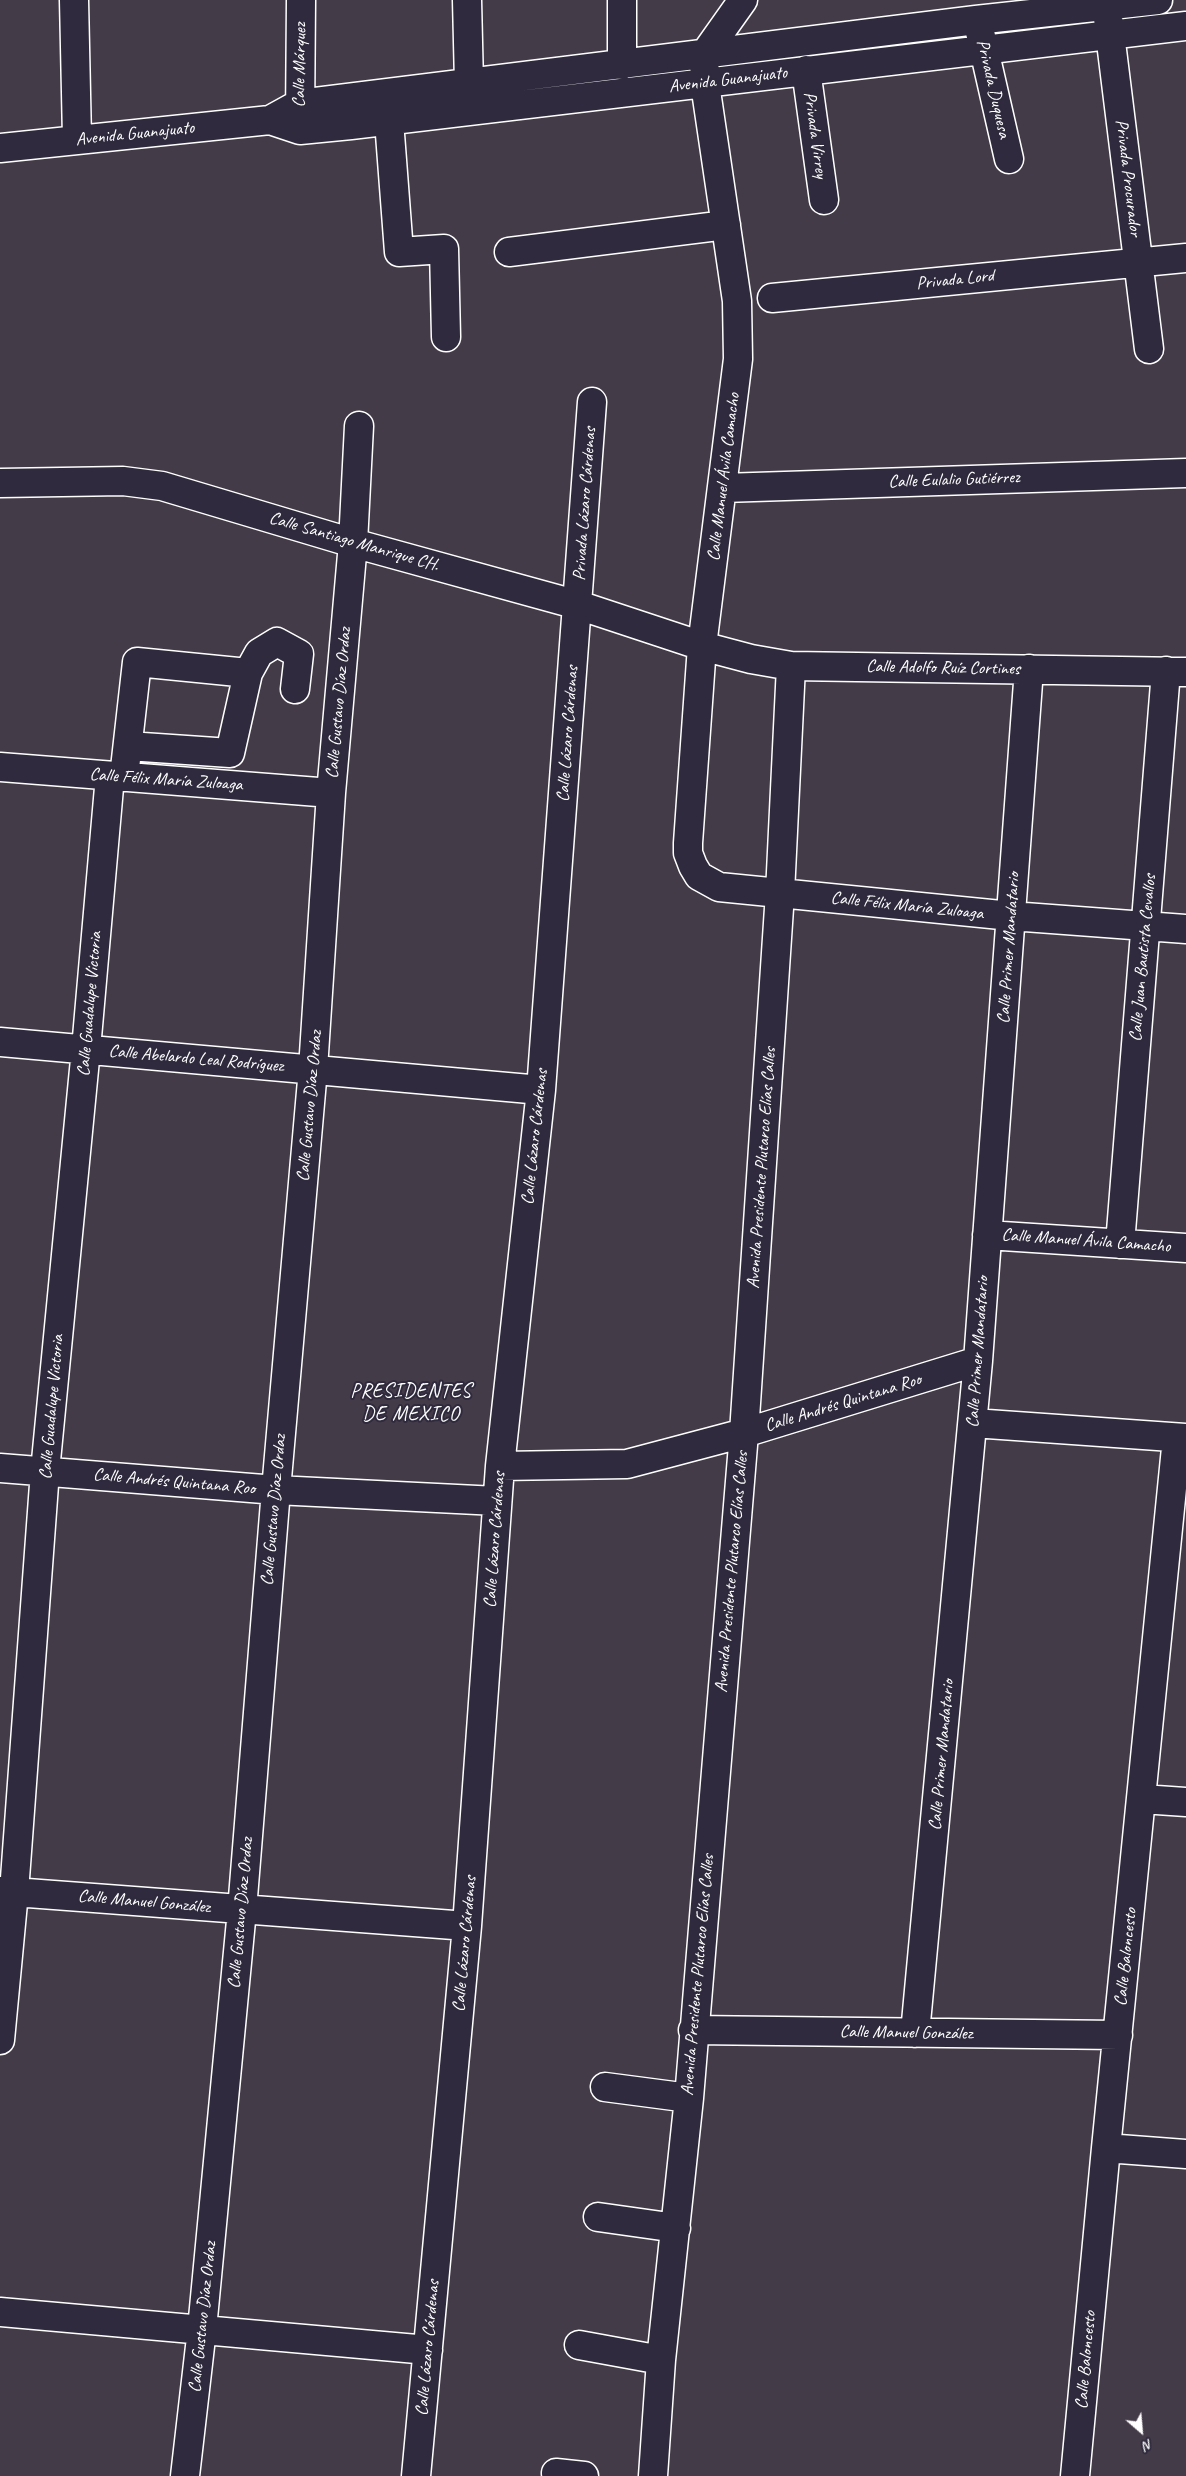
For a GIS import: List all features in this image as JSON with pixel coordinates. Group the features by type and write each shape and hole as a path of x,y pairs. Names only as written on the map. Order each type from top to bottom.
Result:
{"street":[{"path":"74,0 77,139"},
{"name":"Calle Márquez","path":"300,117 301,0"},
{"path":"467,0 470,84"},
{"path":"622,0 622,65"},
{"path":"704,55 743,0"},
{"name":"Avenida Guanajuato","path":"0,148 300,117 470,84 704,55 980,10 1106,7 1158,0"},
{"name":"Privada Procurador","path":"1106,7 1149,349"},
{"name":"Privada Duquesa","path":"980,10 984,49 1009,159"},
{"name":"Avenida Guanajuato","path":"300,117 389,121 1186,26"},
{"name":"Calle Manuel Ávila Camacho","path":"704,55 705,84 737,301 738,358 702,646 688,853 699,876 719,887"},
{"name":"Privada Virrey","path":"806,70 824,200"},
{"path":"389,121 399,252 444,250 446,338"},
{"path":"509,252 726,225"},
{"name":"Privada Lord","path":"772,298 1186,258"},
{"name":"Privada Lázaro Cárdenas","path":"578,605 592,402"},
{"name":"Calle Gustavo Díaz Ordaz","path":"185,2476 202,2328 242,1910 276,1490 314,1069 331,793 353,543 360,426"},
{"name":"Calle Eulalio Gutiérrez","path":"723,488 1186,473"},
{"name":"Calle Santiago Manrique CH.","path":"0,483 123,481 162,486 353,543 578,605 702,646"},
{"name":"Calle Lázaro Cárdenas","path":"416,2476 467,1926 500,1466 541,1090 578,605"},
{"path":"128,746 230,753 248,673 258,653 277,642 299,654 296,690"},
{"name":"Calle Adolfo Ruíz Cortines","path":"702,646 751,659 791,666 1176,671"},
{"name":"Calle Guadalupe Victoria","path":"0,2040 7,1891 86,1050 117,776 128,746 137,662 248,673"},
{"name":"Avenida Presidente Plutarco Elías Calles","path":"653,2476 661,2360 689,2098 693,2030 744,1433 780,893 791,666"},
{"name":"Calle Primer Mandatario","path":"915,2033 973,1424 1029,669"},
{"name":"Calle Juan Bautista Cevallos","path":"1120,1244 1146,926 1176,671"},
{"name":"Calle Félix María Zuloaga","path":"0,767 331,793"},
{"name":"Calle Félix María Zuloaga","path":"719,887 1011,916 1186,928"},
{"name":"Calle Abelardo Leal Rodríguez","path":"0,1042 541,1090"},
{"name":"Calle Manuel Ávila Camacho","path":"986,1235 1186,1248"},
{"name":"Calle Andrés Quintana Roo","path":"500,1466 627,1464 744,1433 978,1361"},
{"path":"973,1424 1182,1438"},
{"name":"Calle Baloncesto","path":"1075,2476 1106,2148 1182,1438"},
{"name":"Calle Andrés Quintana Roo","path":"0,1468 276,1490 497,1501"},
{"path":"1142,1799 1186,1802"},
{"name":"Calle Manuel González","path":"7,1891 467,1926"},
{"name":"Calle Manuel González","path":"693,2030 1118,2035"},
{"path":"605,2088 689,2098"},
{"path":"1106,2148 1186,2154"},
{"path":"598,2217 676,2228"},
{"path":"0,2312 202,2328 428,2350"},
{"path":"579,2345 661,2360"},
{"path":"556,2473 584,2476"}],"district":[{"name":"PRESIDENTES DE MEXICO","path":"411,1404"}]}
